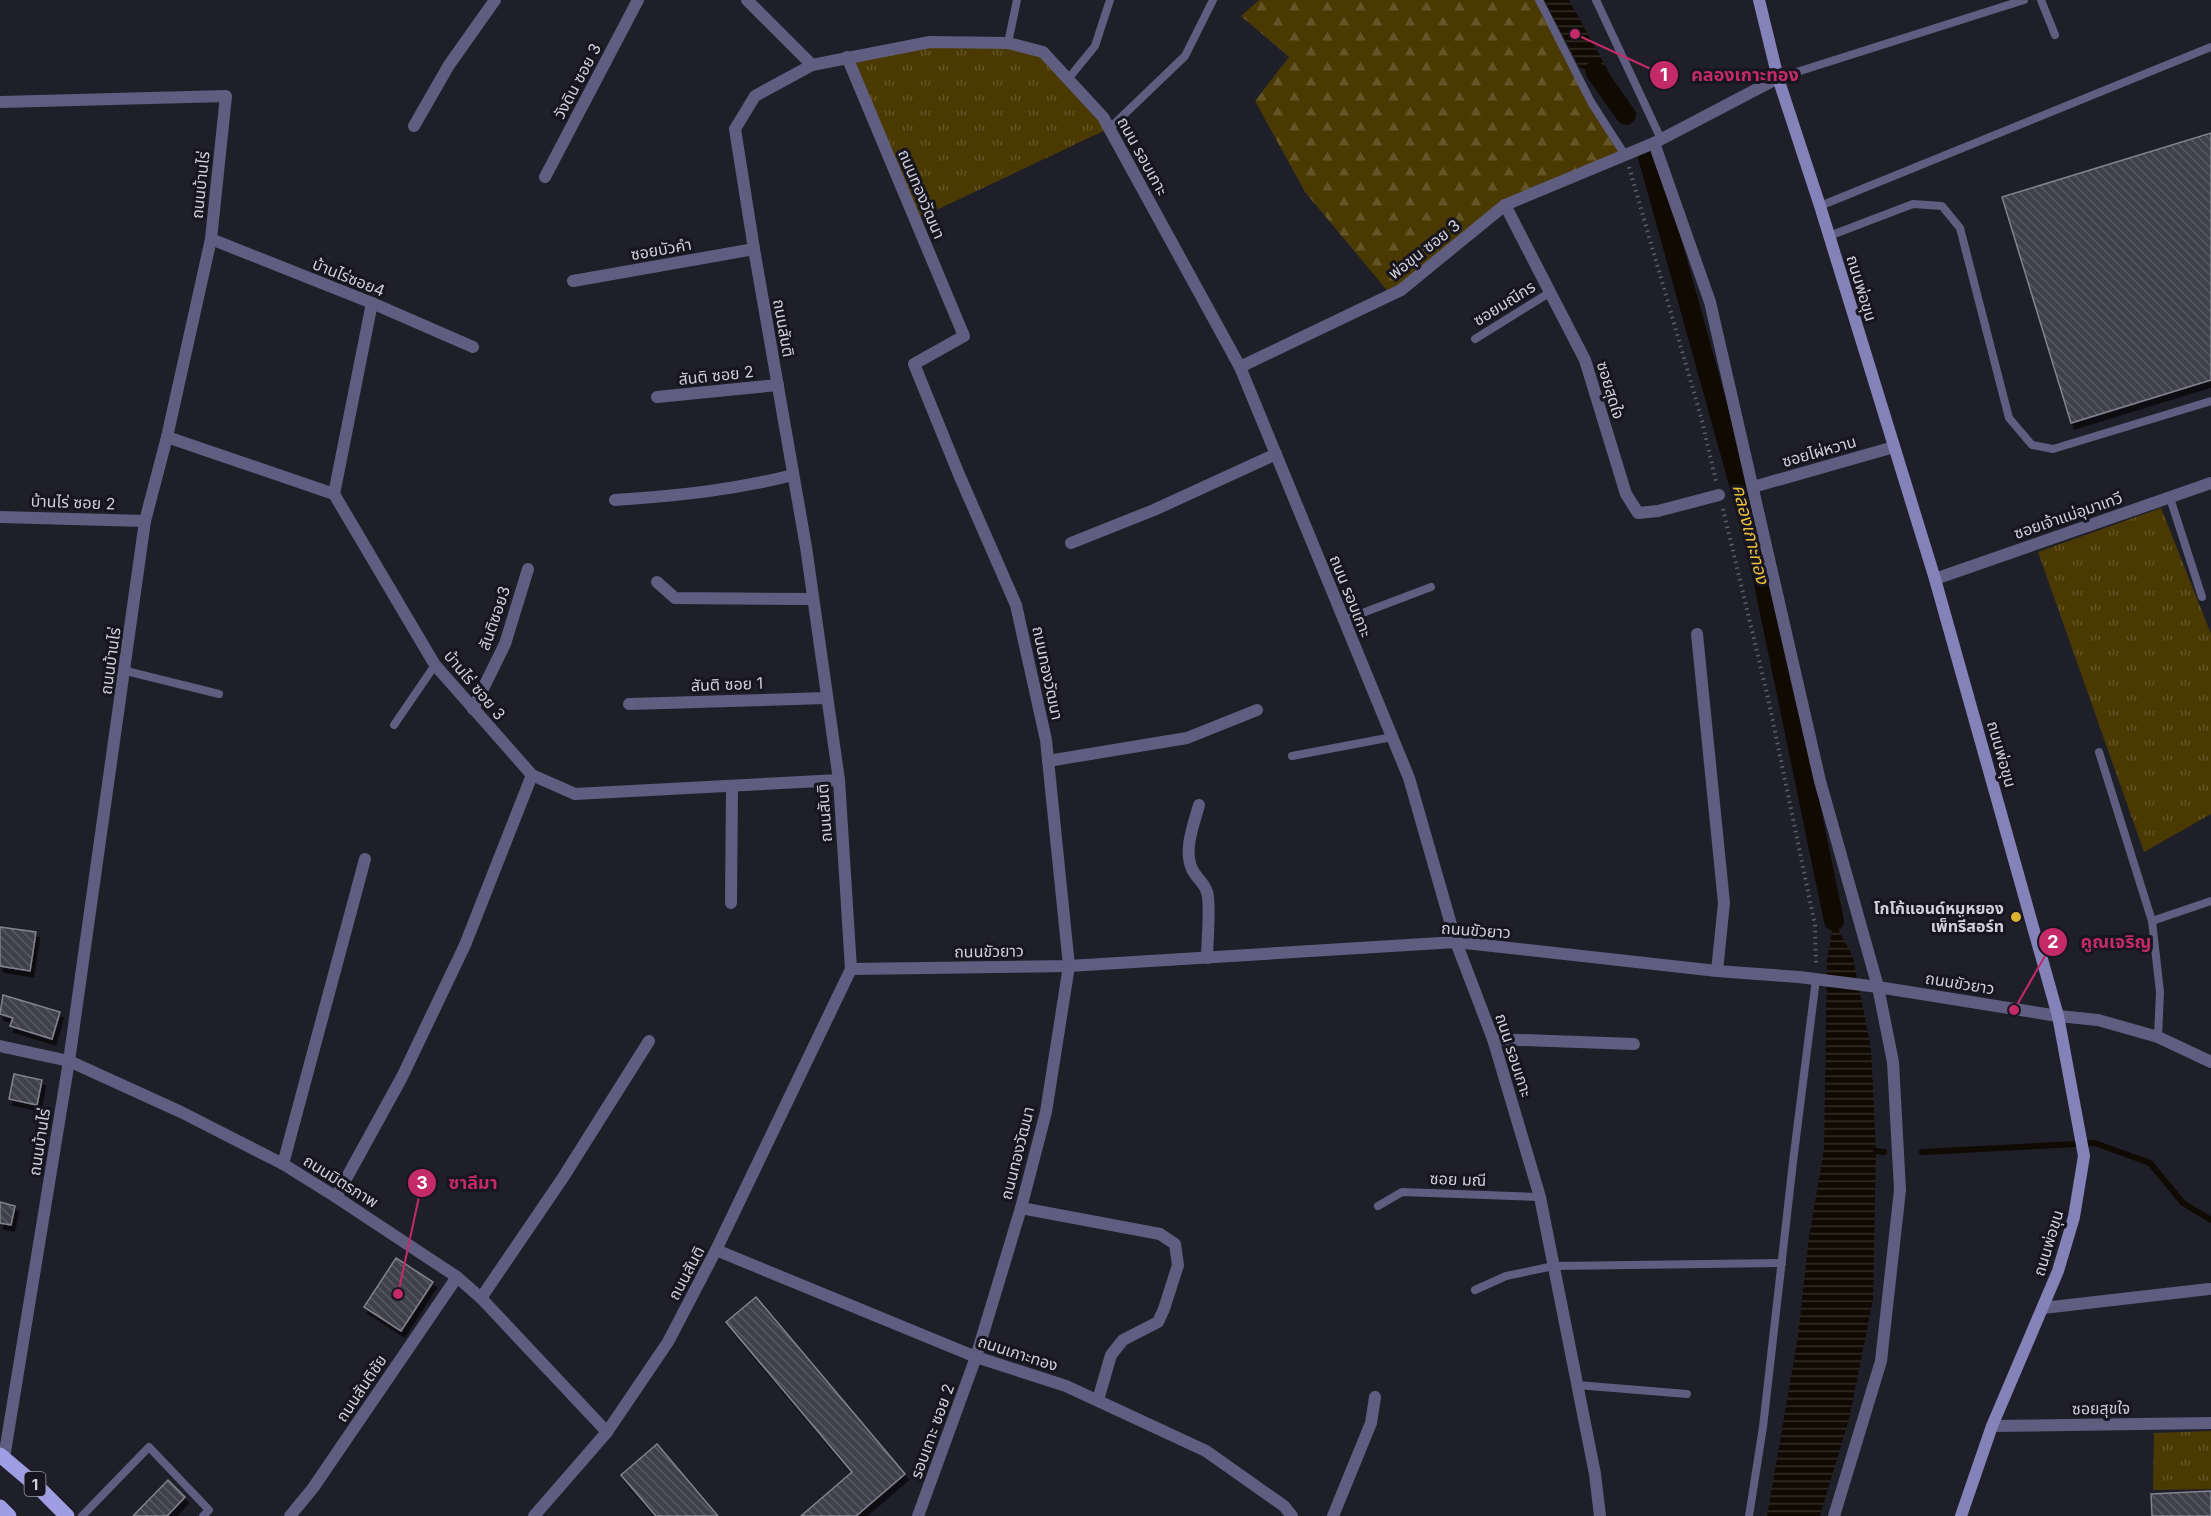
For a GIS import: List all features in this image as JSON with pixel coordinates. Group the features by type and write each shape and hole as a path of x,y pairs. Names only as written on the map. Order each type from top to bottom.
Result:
{"main road":[{"name":"ถนนพ่อขุน","path":"1759,0 1778,78 1820,206 1935,579 2058,1016 2084,1156 2074,1217 2058,1271 1992,1426 1961,1516"},
{"name":"1","path":"2,1456 67,1516"},
{"path":"0,1508 9,1516"}],"street":[{"path":"414,126 448,65 495,0"},
{"name":"วังดิน ซอย 3","path":"545,177 638,0"},
{"path":"747,0 812,65"},
{"name":"ถนน รอบเกาะ","path":"812,65 930,42 1008,43 1043,52 1103,117 1110,128 1240,367 1409,778 1456,942 1494,1039 1540,1197 1595,1474 1600,1516"},
{"name":"ถนนทองวัฒนา","path":"847,57 964,336 914,364 1016,605 1046,740 1069,966 1046,1112 1021,1208 976,1357"},
{"name":"ถนนสันติ","path":"534,1516 607,1432 668,1342 716,1250 851,969 838,780 813,599 735,129 755,96 812,65"},
{"path":"1778,78 1658,141 1710,302 1820,781 1878,987 1893,1062 1900,1190 1881,1361 1834,1516"},
{"name":"ถนนบ้านไร่","path":"0,102 226,96 211,239 145,521 126,671 69,1061 2,1456"},
{"name":"พ่อขุน ซอย 3","path":"1240,367 1401,290 1505,205 1658,141"},
{"name":"ซอยสุดใจ","path":"1505,205 1585,360 1626,494 1638,513 1659,511 1719,495"},
{"name":"บ้านไร่ซอย4","path":"211,239 372,303 473,348"},
{"name":"ซอยบัวคำ","path":"573,281 754,249"},
{"path":"166,437 334,494 372,303"},
{"name":"สันติ ซอย 2","path":"657,397 778,385"},
{"name":"ซอยไผ่หวาน","path":"1753,487 1894,447"},
{"path":"1071,543 1154,510 1276,454"},
{"path":"615,500 750,486 793,474"},
{"name":"ซอยเจ้าแม่อุมาเทวี","path":"1935,579 2211,483"},
{"name":"บ้านไร่ ซอย 3","path":"334,494 435,665 532,775 575,794 838,780"},
{"name":"บ้านไร่ ซอย 2","path":"0,517 145,521"},
{"name":"สันติซอย3","path":"473,709 505,644 528,569"},
{"path":"657,582 675,598 813,599"},
{"path":"1697,634 1724,903 1717,970"},
{"name":"สันติ ซอย 1","path":"629,704 826,698"},
{"path":"1048,761 1187,738 1257,710"},
{"path":"336,1197 402,1077 465,945 532,775"},
{"path":"731,903 732,787"},
{"path":"1199,805 1190,840 1190,860 1192,870 1202,881 1208,893 1207,958"},
{"path":"283,1164 365,859"},
{"name":"ถนนขัวยาว","path":"851,969 1069,966 1456,942 1816,979 2098,1020 2158,1037 2211,1062"},
{"path":"1494,1039 1634,1044"},
{"path":"481,1298 564,1176 648,1041"},
{"name":"ถนนมิตรภาพ","path":"0,1046 69,1061 181,1112 283,1164 336,1197 457,1277 481,1298 607,1432"},
{"path":"1021,1208 1160,1234 1175,1244 1178,1265 1158,1323 1123,1340 1111,1355 1098,1400"},
{"name":"ถนนเกาะทอง","path":"716,1250 976,1357 1066,1386 1098,1400 1206,1451 1284,1506 1292,1516"},
{"name":"ถนนสันติชัย","path":"290,1516 313,1488 457,1277"},
{"path":"2043,1308 2209,1289"},
{"name":"รอบเกาะ ซอย 2","path":"918,1516 976,1357"},
{"path":"1332,1516 1371,1423 1375,1397"},
{"name":"ซอยสุขใจ","path":"1992,1426 2211,1424"}],"lane":[{"path":"1008,43 1017,0"},
{"path":"1068,79 1095,46 1110,0"},
{"path":"1110,128 1185,56 1213,0"},
{"path":"1539,0 1591,102 1625,155"},
{"path":"1596,0 1658,141"},
{"path":"1778,78 2024,0"},
{"path":"2041,0 2055,35"},
{"path":"1820,206 2211,47"},
{"path":"1829,236 1913,204 1942,206 1960,228 2009,418 2032,445 2053,450 2211,401"},
{"name":"ซอยมณีกร","path":"1475,339 1549,293"},
{"path":"2170,498 2202,597"},
{"path":"1344,620 1431,587"},
{"path":"394,725 435,665"},
{"path":"126,671 219,694"},
{"path":"1292,756 1392,737"},
{"path":"2099,752 2152,921 2160,992 2158,1037"},
{"path":"2152,921 2211,901"},
{"path":"1749,1516 1763,1427 1816,979"},
{"name":"ซอย มณี","path":"1378,1206 1402,1192 1540,1197"},
{"path":"1475,1290 1506,1276 1554,1266 1782,1263"},
{"path":"1578,1385 1687,1394"},
{"path":"82,1516 149,1447 209,1510 203,1516"}],"path":[{"path":"1625,155 1701,417 1768,698 1815,925 1816,979"}],"green space":[{"path":"1259,0 1538,0 1623,154 1503,202 1391,295 1305,192 1255,101 1289,57 1241,16"},
{"path":"930,42 1008,43 1043,52 1110,128 915,220 847,57"},
{"path":"2161,508 2211,634 2211,814 2144,852 2038,552"},
{"path":"2211,1431 2211,1489 2153,1490 2154,1433"}],"shaded area":[{"path":"1544,0 1569,0 1610,74 1580,68"},
{"path":"1834,921 1853,957 1871,1049 1876,1151 1873,1300 1849,1419 1820,1516 1767,1516 1798,1336 1809,1237 1824,1149 1827,959"}],"building":[{"path":"2211,133 2211,380 2071,423 2002,197"},
{"path":"0,927 36,932 30,971 0,966"},
{"path":"3,995 60,1012 52,1039 10,1026 13,1018 0,1014"},
{"path":"14,1074 42,1080 37,1105 9,1099"},
{"path":"0,1202 15,1206 11,1225 0,1223"},
{"path":"396,1258 433,1282 401,1331 364,1307"},
{"path":"756,1297 905,1474 856,1516 801,1516 852,1472 726,1322"},
{"path":"657,1444 718,1516 656,1516 621,1475"},
{"path":"168,1480 185,1497 167,1516 133,1516"},
{"path":"2211,1491 2211,1516 2152,1516 2151,1494"}],"waterway":[{"name":"คลองเกาะทอง","path":"1595,71 1626,115"},
{"name":"คลองเกาะทอง","path":"1647,153 1756,545 1834,921"},
{"path":"1922,1152 2095,1143 2150,1163 2183,1203 2211,1220"},
{"path":"1876,1151 1884,1152"}],"place":[{"name":"คลองเกาะทอง","path":"1575,34"},
{"name":"โกโก้แอนด์หมูหยอง เพ็ทรีสอร์ท","path":"2016,917"},
{"name":"คูณเจริญ","path":"2014,1010"},
{"name":"ซาลีมา","path":"398,1294"}]}
